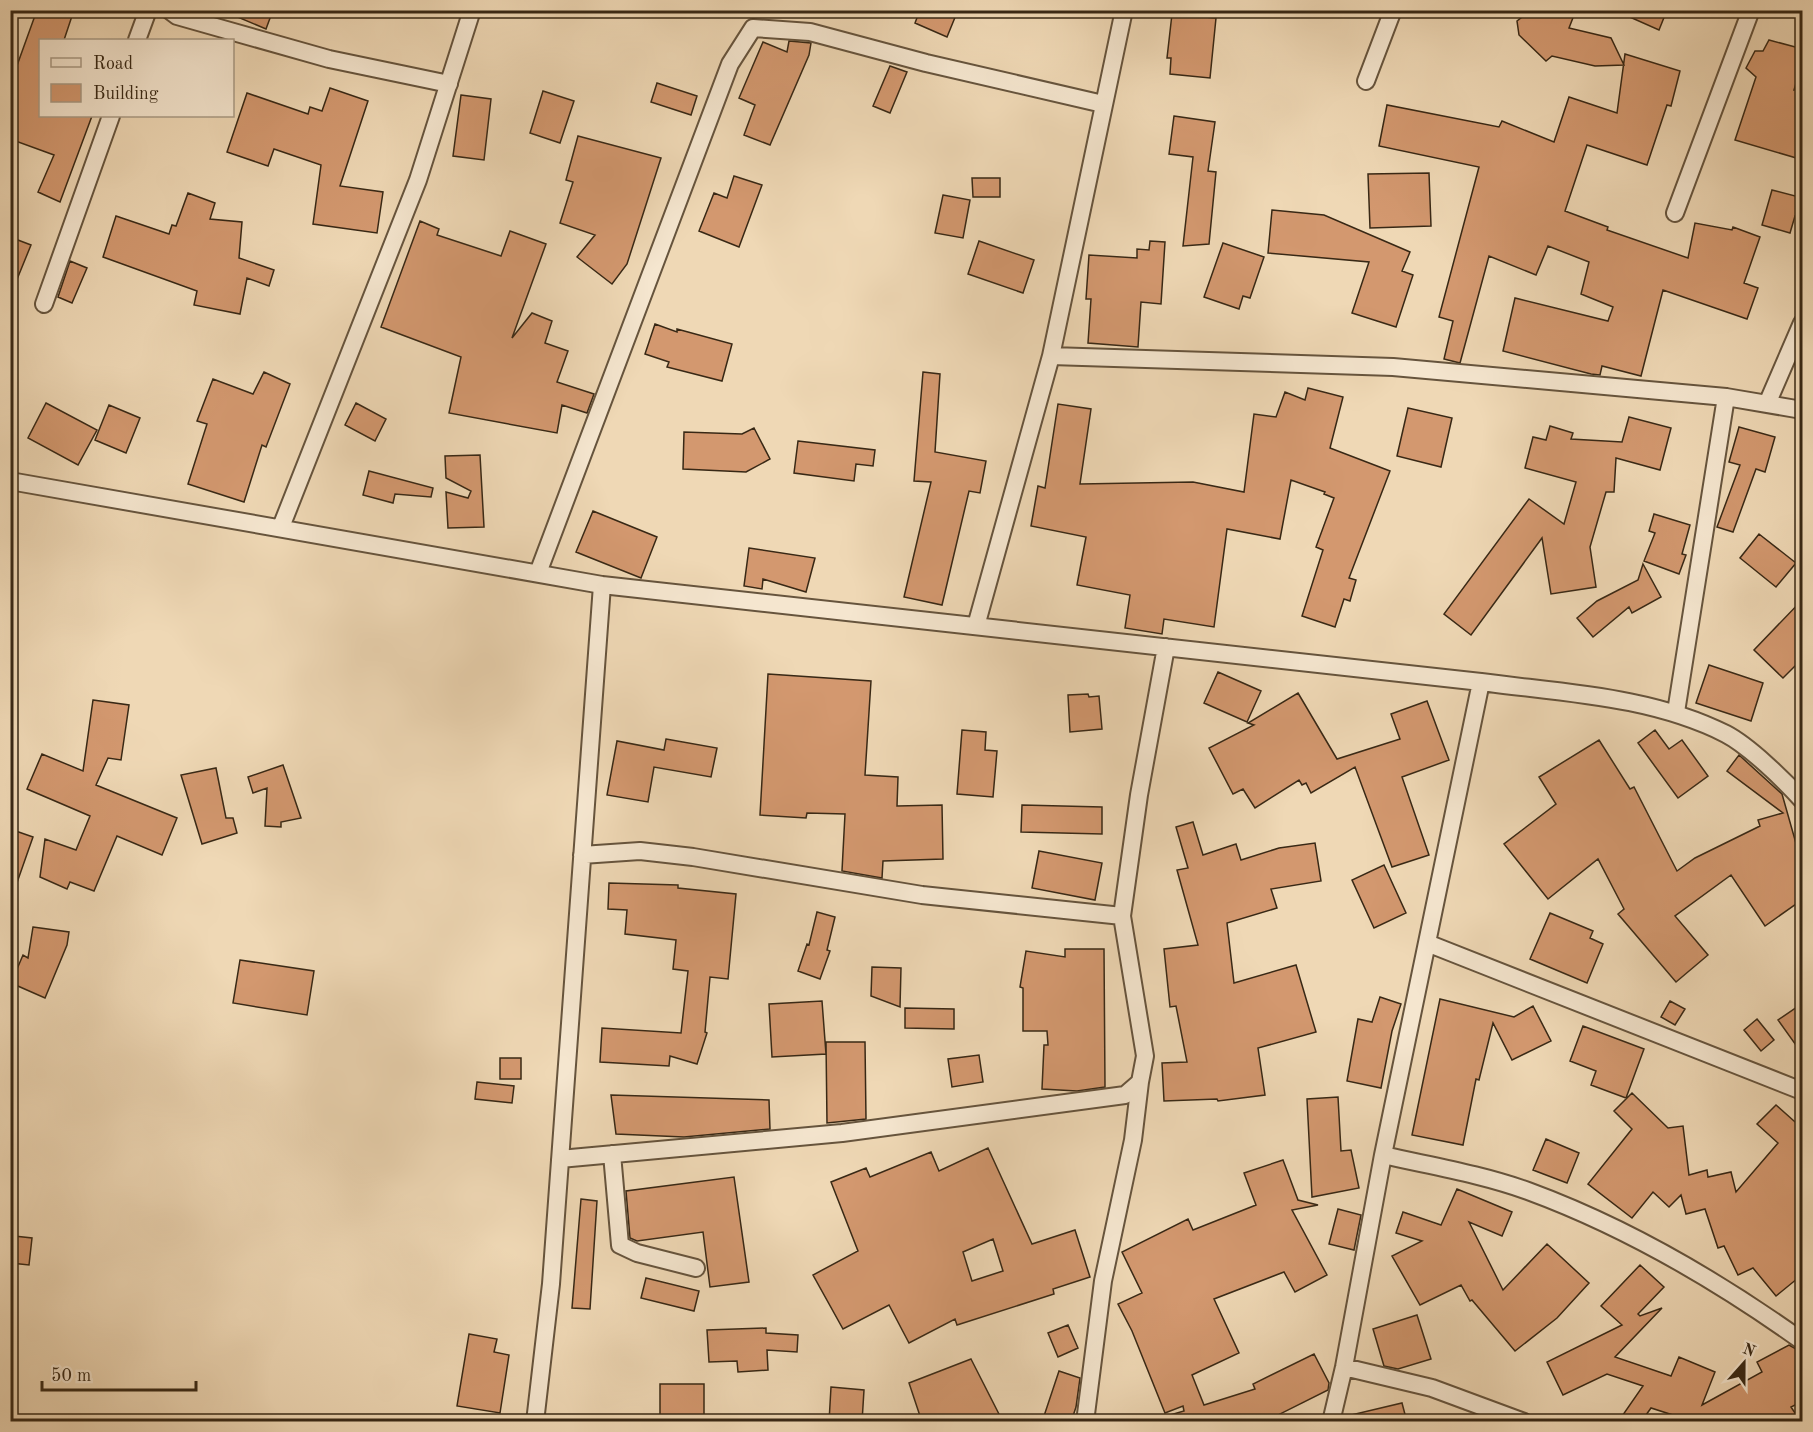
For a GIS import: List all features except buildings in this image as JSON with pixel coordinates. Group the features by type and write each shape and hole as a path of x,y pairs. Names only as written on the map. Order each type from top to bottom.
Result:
{"street":[{"path":"138,39 148,10"},
{"path":"169,10 177,16 329,59 449,84"},
{"path":"281,527 418,180 472,10"},
{"path":"976,626 1051,356 1124,10"},
{"path":"1366,81 1393,10"},
{"path":"1675,213 1750,10"},
{"path":"538,573 730,64 753,28 810,32 926,63 1103,104"},
{"path":"44,304 111,117"},
{"path":"1767,404 1803,323"},
{"path":"1051,356 1393,367 1726,397 1803,410"},
{"path":"1676,712 1726,397"},
{"path":"10,481 602,585 1481,682 1626,702 1676,712 1728,735 1796,782 1803,800"},
{"path":"535,1422 551,1284 602,585"},
{"path":"1085,1422 1103,1281 1133,1140 1145,1056 1122,916 1139,795 1166,647"},
{"path":"1331,1422 1344,1366 1383,1155 1481,682"},
{"path":"582,855 640,851 693,857 922,896 1122,916"},
{"path":"1427,942 1803,1091"},
{"path":"560,1159 842,1133 1125,1095 1140,1082"},
{"path":"612,1154 620,1245 637,1254 696,1268"},
{"path":"1383,1155 1493,1180 1588,1216 1665,1253 1803,1341"},
{"path":"1344,1366 1432,1388 1524,1422"}]}
